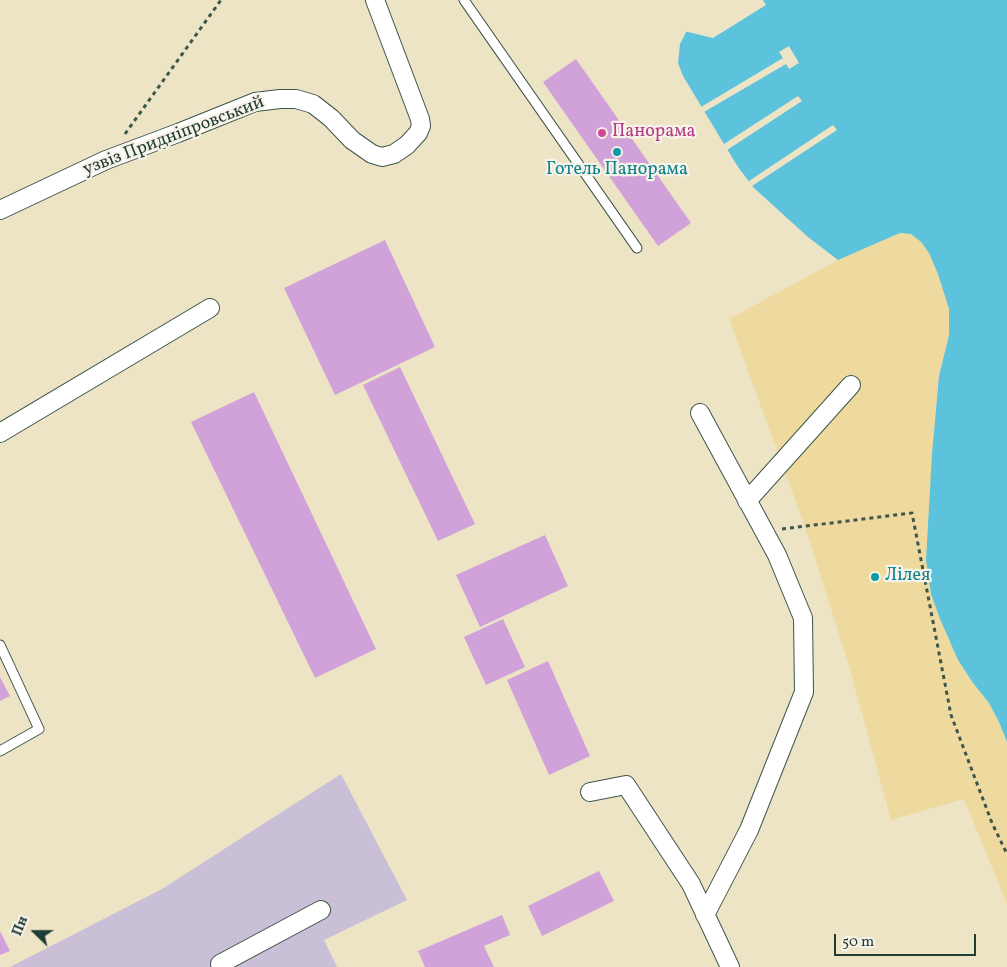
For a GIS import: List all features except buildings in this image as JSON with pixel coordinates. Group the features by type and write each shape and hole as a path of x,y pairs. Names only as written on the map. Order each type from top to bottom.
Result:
{"street":[{"name":"узвіз Придніпровський","path":"0,210 106,160 255,102 296,99 312,104 331,118 352,140 372,154 382,157 394,154 407,145 418,133 420,119 376,0"},
{"path":"0,433 210,308"},
{"path":"747,501 852,385"},
{"path":"700,413 777,555 803,618 804,692 749,830 705,915"},
{"path":"590,792 626,785 690,884 730,967"},
{"path":"221,967 220,964 321,910"}],"lane":[{"path":"464,0 637,248"},
{"path":"0,645 39,729 0,751"}],"path":[{"path":"123,136 221,0"},
{"path":"764,532 912,513 951,715 992,823 1007,854"}],"shaded area":[{"path":"341,774 407,900 324,940 337,967 10,967 162,889"}],"sand":[{"name":"Лілея","path":"900,233 911,234 921,242 929,253 949,309 949,335 939,376 932,454 931,594 958,660 989,703 1007,742 1007,904 964,799 891,820 849,666 805,527 729,319 838,260"}],"water":[{"path":"705,0 1007,0 1007,742 989,703 958,660 931,594 926,560 932,454 939,376 949,335 949,309 938,274 929,253 921,242 911,234 900,233 838,260 808,237 754,188 724,144 683,76 678,63 680,44"}],"pier":[{"path":"702,0 763,0 766,5 713,38 684,31"},
{"path":"789,46 799,63 789,69 786,64 704,112 701,107 783,58 779,52"},
{"path":"798,96 802,101 727,150 724,144"},
{"path":"833,125 837,130 752,186 749,181"}],"place":[{"name":"Панорама","path":"602,133"},
{"name":"Готель Панорама","path":"617,152"},
{"name":"Лілея","path":"875,577"}]}
